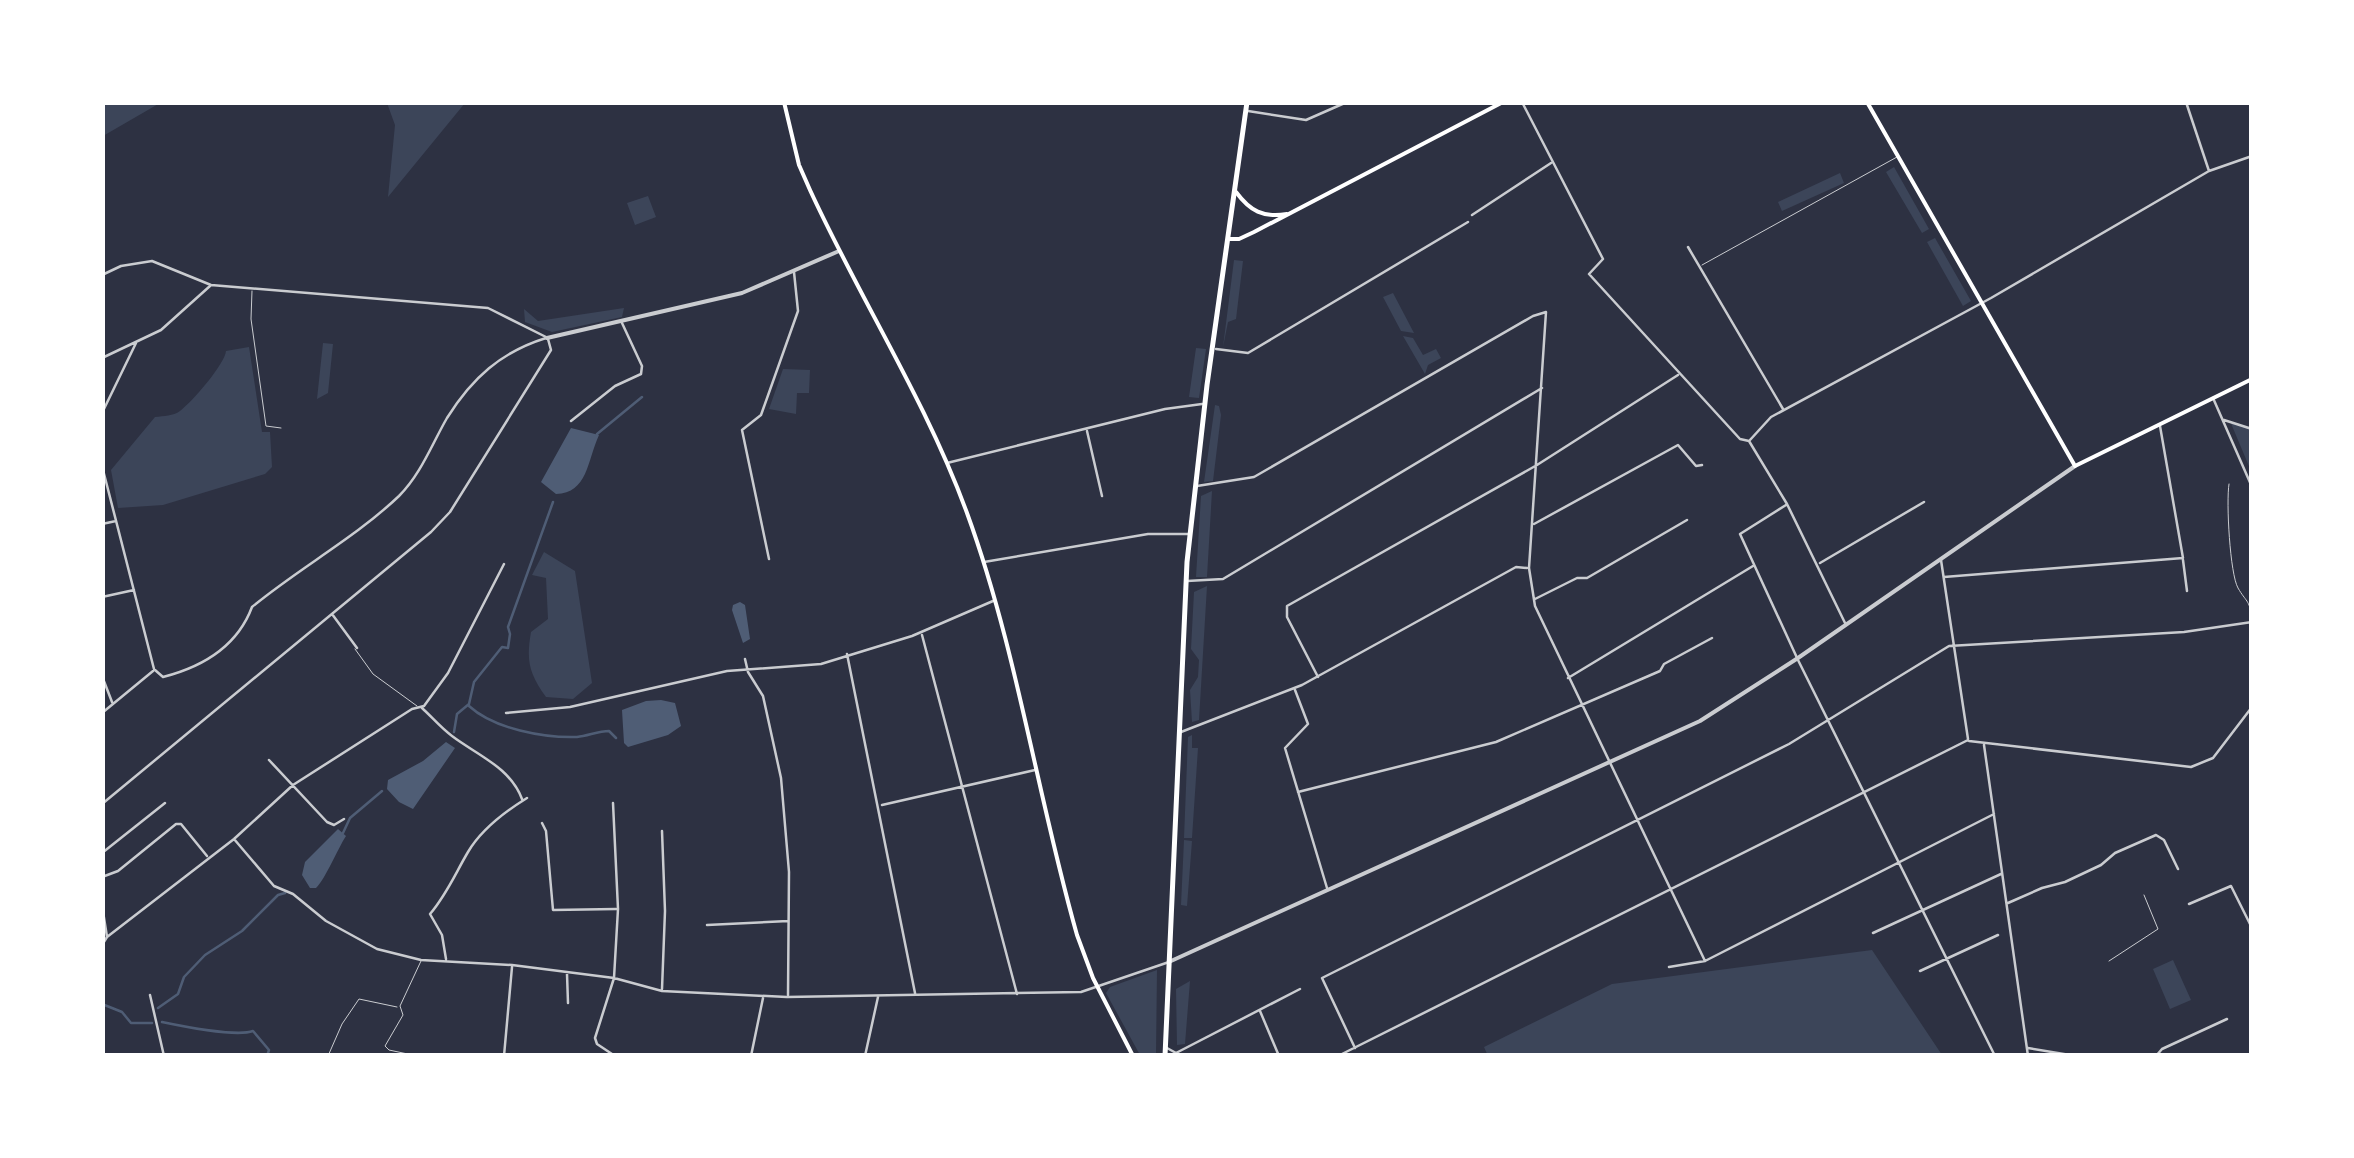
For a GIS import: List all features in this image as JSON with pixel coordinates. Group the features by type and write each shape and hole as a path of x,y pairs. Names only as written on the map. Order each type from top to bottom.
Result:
{"main road":[{"path":"784,102 799,164 946,464 983,563 1071,916 1098,988 1133,1056"},
{"path":"1228,239 1239,239 1292,213 1503,102"},
{"path":"1867,102 2076,466 2252,379"},
{"path":"1165,1052 1190,534 1247,106"},
{"path":"1235,190 1257,213 1292,213"}],"street":[{"path":"1522,102 1603,259 1589,274 1740,439 1749,441 1787,504 1846,625"},
{"path":"2186,102 2208,171"},
{"path":"1247,106 1306,120 1344,103"},
{"path":"1749,441 1783,410 1982,303 2208,171 2252,156"},
{"path":"1472,215 1553,162"},
{"path":"1212,348 1248,353 1468,222"},
{"path":"1688,248 1783,410"},
{"path":"102,466 154,670 163,677 194,669 216,655 247,620 252,606 399,496 429,454 448,416 478,378 503,355 547,338 742,293 839,251"},
{"path":"102,275 121,266 152,261 211,285 488,308 547,338 551,350 450,512 102,804"},
{"path":"769,559 742,430 761,415 798,311 794,272"},
{"path":"102,358 161,330 211,285"},
{"path":"1195,486 1254,477 1542,312 1547,317 1529,568 1534,600 1608,763 1705,960"},
{"path":"571,421 616,386 640,374 642,366 622,321"},
{"path":"102,413 136,342"},
{"path":"1318,677 1287,617 1287,606 1537,465 1680,374"},
{"path":"1186,582 1223,579 1542,388"},
{"path":"2213,398 2252,487"},
{"path":"946,464 1176,406 1205,404"},
{"path":"2222,420 2252,429"},
{"path":"2160,423 2187,591"},
{"path":"1087,429 1102,496"},
{"path":"1533,525 1678,444 1696,466 1702,465"},
{"path":"234,839 274,886 293,894 326,921 376,949 422,960 512,965 614,978 662,990 763,996 1017,996 1081,992 1170,962 1722,709 2076,466"},
{"path":"1818,564 1924,502"},
{"path":"1787,504 1740,534 1995,1056"},
{"path":"102,524 118,520"},
{"path":"1534,600 1577,578 1587,578 1686,520"},
{"path":"983,563 1148,534 1190,534"},
{"path":"1944,577 2183,558"},
{"path":"1941,560 1968,740"},
{"path":"102,944 234,839 293,785 435,694 504,564"},
{"path":"1568,678 1754,565"},
{"path":"1179,732 1295,689 1516,567 1529,568"},
{"path":"102,597 136,590"},
{"path":"506,713 554,710 703,676 821,664 921,632 994,601"},
{"path":"332,614 356,648"},
{"path":"1355,1048 1322,978 1829,721 1954,645 2184,632 2252,619"},
{"path":"921,632 1017,996"},
{"path":"1298,792 1496,742 1660,671 1664,664 1712,638"},
{"path":"847,654 916,995"},
{"path":"745,659 748,672 764,696 788,836 788,996"},
{"path":"102,713 154,670"},
{"path":"102,676 113,705"},
{"path":"1295,689 1308,724 1284,748 1327,890"},
{"path":"420,707 449,734 492,762 525,799 507,810 478,840 430,914 442,935 446,961"},
{"path":"1338,1056 1968,740 1984,745 2192,767 2212,758 2252,707"},
{"path":"1984,745 2028,1056"},
{"path":"270,760 326,822 334,825 344,819"},
{"path":"879,806 1036,770"},
{"path":"102,853 166,803"},
{"path":"613,803 618,909 614,978 595,1038 615,1056"},
{"path":"1668,968 1705,960 1994,814"},
{"path":"542,823 553,910 618,909"},
{"path":"102,877 118,871 176,824 181,824 209,858"},
{"path":"662,831 666,926 662,990"},
{"path":"2006,903 2065,882 2156,836 2164,840 2178,869"},
{"path":"1873,934 2002,873"},
{"path":"2189,904 2231,886 2252,928"},
{"path":"102,905 107,937"},
{"path":"708,925 790,921"},
{"path":"1920,971 1998,935"},
{"path":"504,1056 512,965"},
{"path":"567,973 568,1003"},
{"path":"1165,1052 1176,1053 1300,989"},
{"path":"150,995 164,1056"},
{"path":"751,1056 763,996"},
{"path":"865,1056 878,996"},
{"path":"1260,1011 1279,1056"},
{"path":"2156,1056 2183,1038 2227,1019"},
{"path":"2027,1048 2076,1056"}],"lane":[{"path":"1699,267 1898,157"},
{"path":"252,288 250,319 266,426 281,428"},
{"path":"2229,484 2226,502 2237,587 2249,600 2252,619"},
{"path":"356,648 374,674 420,707"},
{"path":"2109,961 2158,930 2144,895"},
{"path":"417,1056 385,1046 403,1015 400,1006 422,960"},
{"path":"328,1056 359,999 400,1006"}],"shaded area":[{"path":"104,102 160,103 103,136"},
{"path":"387,103 465,103 388,197 395,125"},
{"path":"1894,167 1929,229 1922,233 1886,172"},
{"path":"1840,173 1844,183 1782,211 1778,202"},
{"path":"648,196 656,217 635,225 627,203"},
{"path":"1935,238 1971,301 1963,306 1927,242"},
{"path":"1234,260 1243,261 1236,319 1228,322 1223,347"},
{"path":"1393,293 1414,333 1401,331 1383,297"},
{"path":"624,308 622,317 552,332 525,322 524,309 538,321"},
{"path":"1403,336 1413,338 1423,355 1436,349 1441,358 1428,365 1425,374"},
{"path":"323,343 333,344 328,393 317,399"},
{"path":"249,347 262,432 270,432 272,467 265,474 163,505 118,508 111,470 155,417 177,413 192,400 226,351"},
{"path":"1196,348 1206,349 1199,398 1189,397"},
{"path":"783,369 810,370 809,393 797,393 796,414 769,409"},
{"path":"1215,405 1221,415 1213,481 1204,482"},
{"path":"2230,421 2251,429 2251,471"},
{"path":"571,428 599,435 581,482 556,494 541,482"},
{"path":"1212,491 1207,577 1196,577 1201,496"},
{"path":"544,552 575,571 592,683 573,699 546,697 530,666 531,632 548,619 546,578 532,575"},
{"path":"1207,586 1199,720 1192,722 1190,690 1198,677 1199,660 1191,649 1194,592"},
{"path":"740,602 745,605 750,639 743,643 732,610"},
{"path":"661,700 675,703 681,726 668,735 628,747 624,743 622,710"},
{"path":"1192,735 1192,748 1198,748 1192,838 1184,838 1188,737"},
{"path":"446,742 455,748 413,809 399,802 387,789 388,780 423,761"},
{"path":"338,829 346,836 320,883 310,888 302,875 305,862"},
{"path":"1184,840 1192,841 1187,906 1181,905"},
{"path":"1872,950 1942,1055 1488,1056 1484,1047 1612,984"},
{"path":"2173,960 2191,1000 2170,1009 2153,969"},
{"path":"1157,970 1156,1055 1140,1055 1106,993 1110,987"},
{"path":"1190,981 1185,1044 1177,1045 1176,989"}],"waterway":[{"path":"597,434 642,397"},
{"path":"454,732 457,714 469,704 474,682 502,647 508,648 508,627 553,502"},
{"path":"469,706 492,721 520,730 577,737 609,731 616,738"},
{"path":"343,833 350,818 382,791"},
{"path":"158,1008 178,994 184,977 205,955 242,931 278,895 285,893"},
{"path":"102,1004 122,1012 131,1023 152,1023"},
{"path":"162,1022 222,1032 253,1031 269,1050 267,1056"}]}
